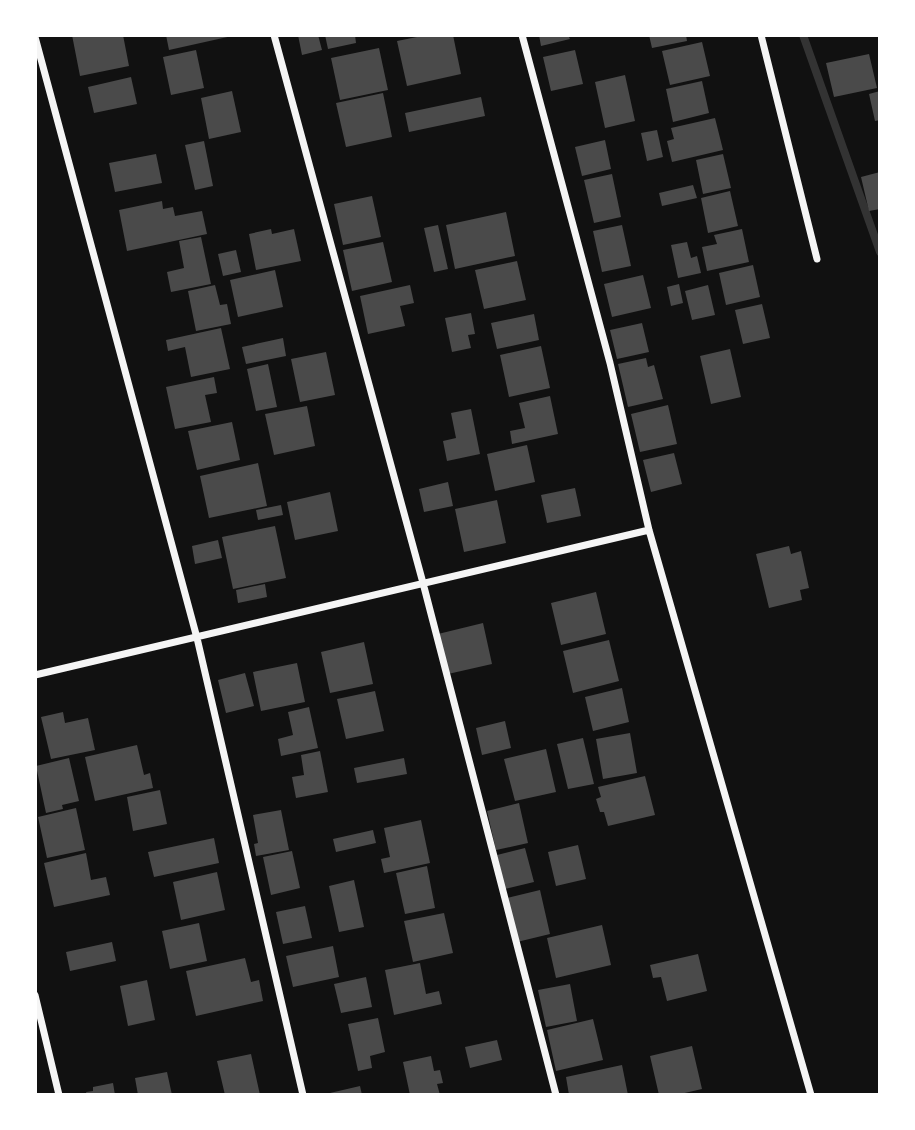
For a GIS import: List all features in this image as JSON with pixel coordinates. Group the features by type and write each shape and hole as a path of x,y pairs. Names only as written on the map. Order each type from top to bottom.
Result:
{"street":[{"path":"274,35 423,583 556,1095"},
{"path":"522,35 610,363 649,530 811,1095"},
{"path":"761,35 817,258"},
{"path":"35,37 197,638 303,1095"},
{"path":"35,675 649,530"},
{"path":"35,995 59,1095"}],"building":[{"path":"72,35 123,35 129,66 80,76"},
{"path":"166,35 232,35 232,36 169,50"},
{"path":"298,35 318,35 322,50 302,55"},
{"path":"325,35 355,35 356,43 328,49"},
{"path":"427,35 453,35 461,74 407,86 397,41"},
{"path":"539,35 568,35 570,39 541,46"},
{"path":"649,35 686,35 687,41 652,48"},
{"path":"702,42 710,76 670,85 662,51"},
{"path":"379,48 388,90 340,100 331,58"},
{"path":"196,50 204,88 171,95 163,57"},
{"path":"575,50 583,84 551,91 543,57"},
{"path":"869,54 877,88 834,97 826,63"},
{"path":"625,75 635,121 605,128 595,82"},
{"path":"131,77 137,104 94,113 88,87"},
{"path":"702,81 709,113 673,122 666,89"},
{"path":"232,91 241,132 209,139 201,98"},
{"path":"880,91 880,120 875,121 869,94"},
{"path":"383,93 392,137 346,147 336,103"},
{"path":"481,97 485,116 409,132 405,113"},
{"path":"715,118 723,150 672,162 667,141 674,139 671,128"},
{"path":"657,130 663,157 647,161 641,133"},
{"path":"605,140 611,169 582,176 575,147"},
{"path":"204,141 213,186 195,190 185,145"},
{"path":"156,154 162,183 115,192 109,163"},
{"path":"723,154 731,188 703,194 696,160"},
{"path":"880,172 880,209 869,211 861,177"},
{"path":"612,174 621,217 594,223 584,180"},
{"path":"693,185 697,198 662,206 659,193"},
{"path":"730,191 738,226 708,233 701,198"},
{"path":"372,196 381,237 343,245 334,204"},
{"path":"162,201 163,209 173,207 175,216 202,211 207,234 127,251 119,210"},
{"path":"506,212 515,256 455,269 446,225"},
{"path":"438,225 448,269 434,272 424,228"},
{"path":"622,225 631,266 602,272 593,231"},
{"path":"271,229 272,234 294,229 301,261 256,270 249,234"},
{"path":"742,229 749,262 707,271 702,247 717,244 714,235"},
{"path":"201,237 211,284 171,292 167,272 184,268 179,241"},
{"path":"383,242 392,282 352,291 343,250"},
{"path":"687,242 691,258 697,256 701,273 678,278 671,245"},
{"path":"236,250 241,272 223,276 218,254"},
{"path":"517,261 526,300 484,309 475,270"},
{"path":"753,265 760,297 726,305 719,273"},
{"path":"275,270 283,307 238,317 230,280"},
{"path":"643,275 651,308 612,317 604,284"},
{"path":"679,284 683,303 671,306 667,287"},
{"path":"215,285 220,305 227,304 231,324 196,331 188,291"},
{"path":"410,285 414,303 400,306 405,326 368,334 360,296"},
{"path":"708,285 715,315 692,320 685,291"},
{"path":"762,304 770,338 743,344 735,310"},
{"path":"471,313 475,334 468,335 471,348 452,352 445,318"},
{"path":"534,314 539,340 497,349 491,323"},
{"path":"642,323 649,352 617,359 610,330"},
{"path":"221,328 230,369 191,377 185,347 168,351 166,340"},
{"path":"283,338 286,356 246,364 242,347"},
{"path":"541,346 550,388 509,397 500,355"},
{"path":"730,349 741,397 711,404 700,356"},
{"path":"326,352 335,395 300,402 291,359"},
{"path":"646,358 648,367 654,365 663,399 628,407 618,364"},
{"path":"268,364 277,407 256,411 247,369"},
{"path":"214,377 217,393 205,395 211,422 175,429 166,387"},
{"path":"550,396 558,434 512,444 510,431 525,428 519,403"},
{"path":"668,405 677,444 640,452 631,414"},
{"path":"307,406 315,446 274,455 265,414"},
{"path":"471,409 480,454 447,461 443,441 456,438 451,413"},
{"path":"232,422 240,460 197,470 188,431"},
{"path":"527,445 535,482 495,491 487,454"},
{"path":"674,453 682,484 651,492 643,460"},
{"path":"258,463 267,506 209,518 200,476"},
{"path":"448,482 453,506 424,512 419,489"},
{"path":"575,488 581,516 547,523 541,495"},
{"path":"330,492 338,531 295,540 287,502"},
{"path":"497,500 506,543 464,552 455,509"},
{"path":"281,505 283,515 258,520 256,510"},
{"path":"275,526 286,578 233,589 222,537"},
{"path":"218,540 222,558 195,564 192,546"},
{"path":"789,546 791,554 801,551 809,588 800,590 802,600 769,608 756,554"},
{"path":"265,584 267,597 238,603 236,590"},
{"path":"596,592 606,634 561,645 551,603"},
{"path":"483,623 492,664 448,674 438,634"},
{"path":"609,640 619,681 573,693 563,651"},
{"path":"364,642 373,684 330,693 321,652"},
{"path":"297,663 305,702 261,711 253,672"},
{"path":"245,673 254,706 226,713 218,680"},
{"path":"622,688 629,722 593,731 585,697"},
{"path":"375,691 384,731 346,739 337,699"},
{"path":"309,707 318,748 281,756 278,739 293,735 288,712"},
{"path":"63,712 65,723 88,718 95,750 51,759 41,717"},
{"path":"505,721 511,748 482,755 476,728"},
{"path":"630,733 637,773 603,779 596,739"},
{"path":"583,738 594,784 568,789 557,744"},
{"path":"137,745 144,775 150,773 153,788 95,801 85,757"},
{"path":"546,749 556,792 515,801 504,759"},
{"path":"320,751 328,792 296,798 292,777 304,775 301,755"},
{"path":"69,758 79,801 46,813 36,766"},
{"path":"404,758 407,774 357,783 354,768"},
{"path":"645,776 655,815 608,826 596,799 601,797 598,787"},
{"path":"160,790 167,824 133,831 127,797"},
{"path":"519,803 528,843 496,850 487,811"},
{"path":"76,808 85,850 47,858 38,817"},
{"path":"281,810 289,850 256,856 254,844 258,843 253,815"},
{"path":"421,820 430,863 384,873 381,859 390,857 384,828"},
{"path":"373,830 376,843 336,852 333,839"},
{"path":"214,838 219,863 154,877 148,852"},
{"path":"578,845 586,879 556,886 548,852"},
{"path":"525,848 534,882 505,889 497,855"},
{"path":"292,851 300,888 271,895 263,857"},
{"path":"86,853 91,880 106,877 110,895 54,907 44,863"},
{"path":"427,866 435,908 405,914 396,873"},
{"path":"217,872 225,910 181,920 173,882"},
{"path":"354,880 364,927 339,932 329,886"},
{"path":"540,890 550,934 517,942 507,898"},
{"path":"305,906 312,938 283,944 276,912"},
{"path":"444,913 453,953 413,962 404,921"},
{"path":"199,923 207,961 170,969 162,931"},
{"path":"602,925 611,965 556,978 547,938"},
{"path":"112,942 116,961 70,971 66,952"},
{"path":"333,946 339,977 293,987 286,956"},
{"path":"698,954 707,991 667,1001 661,977 653,978 650,965"},
{"path":"245,958 251,982 259,980 263,1001 196,1016 186,971"},
{"path":"420,963 426,994 439,991 442,1004 394,1015 385,970"},
{"path":"366,977 372,1007 341,1013 334,984"},
{"path":"147,980 155,1020 128,1026 120,986"},
{"path":"570,984 577,1021 546,1027 538,990"},
{"path":"378,1018 385,1052 370,1056 372,1068 358,1071 348,1024"},
{"path":"593,1019 603,1060 556,1071 547,1030"},
{"path":"497,1040 502,1060 470,1068 465,1047"},
{"path":"692,1046 702,1089 676,1095 659,1095 650,1056"},
{"path":"251,1054 260,1095 225,1095 217,1061"},
{"path":"431,1056 434,1071 440,1070 443,1083 437,1084 440,1095 410,1095 403,1062"},
{"path":"622,1065 628,1095 569,1095 566,1077"},
{"path":"167,1072 172,1095 138,1095 135,1078"},
{"path":"113,1083 115,1095 87,1095 86,1092 93,1091 93,1087"},
{"path":"360,1086 362,1095 330,1093"}],"waterway":[{"path":"803,35 880,252"}]}
